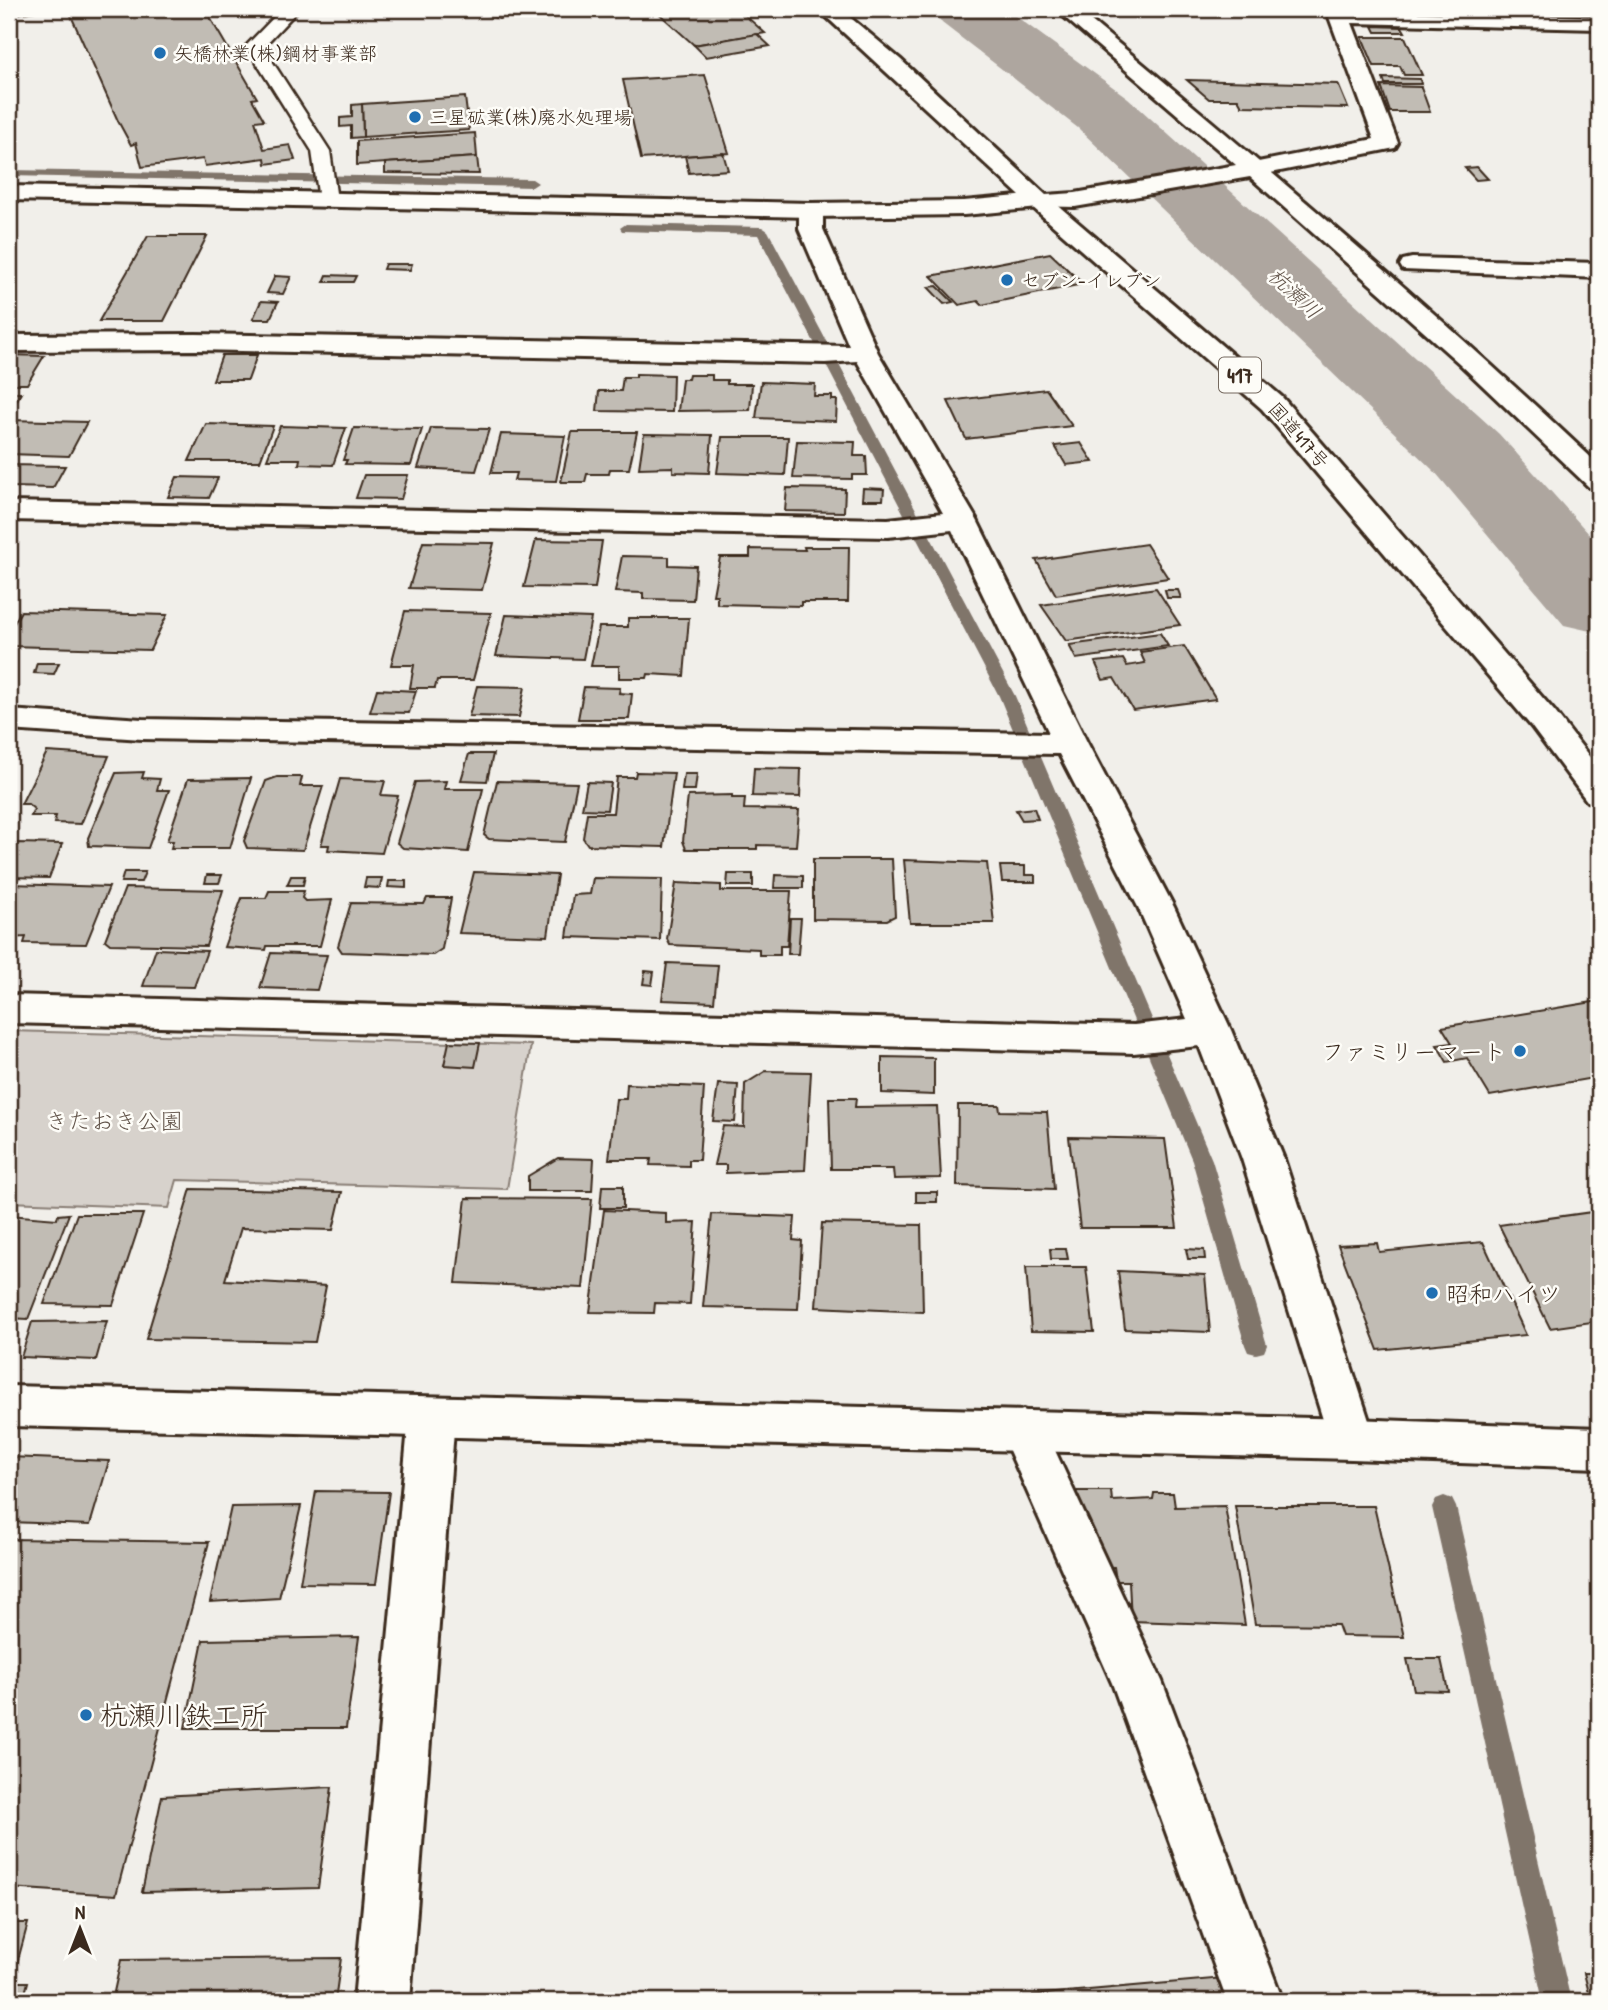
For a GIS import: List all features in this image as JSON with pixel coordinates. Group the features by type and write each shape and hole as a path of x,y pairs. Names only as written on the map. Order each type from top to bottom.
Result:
{"main road":[{"name":"国道417号","path":"828,9 892,64 1039,201 1272,403 1543,719 1599,793"},
{"path":"1065,9 1252,169 1551,434 1599,481"},
{"path":"9,193 326,186 811,210 964,208 1075,200 1387,143 1339,17 1599,23"},
{"path":"811,210 811,229 845,354 956,522 1061,744 1156,907 1195,1032 1263,1159 1352,1438"},
{"path":"1412,265 1599,271"},
{"path":"9,342 195,342 845,354"},
{"path":"9,511 896,527 956,522"},
{"path":"9,720 142,729 1061,744"},
{"path":"9,1009 1134,1039 1195,1032"},
{"path":"9,1406 1352,1438 1599,1448"},
{"path":"382,2001 432,1417"},
{"path":"1023,1430 1137,1681 1255,2001"}],"lane":[{"path":"290,9 254,46 321,151 326,186"}],"green space":[{"name":"きたおき公園","path":"9,1031 531,1045 507,1189 177,1180 169,1208 9,1202"}],"building":[{"path":"9,9 49,9 9,15"},
{"name":"矢橋林業(株)鋼材事業部","path":"68,9 205,9 257,98 252,99 264,120 255,121 264,149 290,145 295,160 266,164 265,158 205,166 203,159 142,167 136,143 131,145 118,121"},
{"path":"471,9 502,9 513,13 499,19"},
{"path":"654,9 738,9 765,33 694,45"},
{"path":"1373,26 1402,27 1405,32 1376,32"},
{"path":"757,34 770,46 706,57 694,45"},
{"path":"1362,37 1405,37 1422,75 1404,75 1400,66 1374,66"},
{"path":"705,75 729,153 641,159 623,80"},
{"path":"1383,78 1420,79 1421,84 1385,84"},
{"path":"1187,80 1338,84 1348,108 1242,106 1238,99 1209,99"},
{"path":"1381,86 1421,87 1430,112 1390,112"},
{"name":"三星砿業(株)廃水処理場","path":"465,97 469,130 363,137 362,104"},
{"path":"362,104 363,137 351,138 351,126 340,127 340,118 352,117 352,105"},
{"path":"475,133 477,157 357,165 357,141"},
{"path":"723,153 728,170 689,173 685,156"},
{"path":"477,157 479,174 385,173 385,163"},
{"path":"1477,167 1488,179 1476,180 1465,168"},
{"path":"148,236 207,236 164,321 99,321"},
{"name":"セブン-イレブン","path":"1050,253 1083,284 982,305 978,301 959,305 931,276"},
{"path":"385,264 412,264 410,270 383,269"},
{"path":"327,275 356,276 353,282 324,282"},
{"path":"275,276 291,277 283,294 267,293"},
{"path":"937,286 953,302 944,304 928,287"},
{"path":"261,301 278,302 270,319 253,319"},
{"path":"9,355 44,356 27,384 9,384"},
{"path":"222,355 257,355 248,380 213,380"},
{"path":"636,374 673,375 672,412 597,411 599,391 621,391 623,377 636,377"},
{"path":"689,375 712,375 712,380 727,380 727,384 752,384 750,410 678,411 682,379 688,379"},
{"path":"761,382 815,384 814,396 832,396 832,400 837,400 836,421 756,418"},
{"path":"1046,389 1072,426 966,439 948,401"},
{"path":"9,393 21,393 9,414"},
{"path":"9,420 87,422 69,456 9,454"},
{"path":"206,424 273,426 260,461 189,461"},
{"path":"280,426 346,428 333,465 299,464 300,459 267,459"},
{"path":"354,428 422,429 411,465 345,464 347,460 343,460"},
{"path":"431,428 489,429 476,471 418,468"},
{"path":"572,432 637,432 629,469 610,469 609,474 587,474 585,482 561,482"},
{"path":"501,434 565,436 556,481 514,480 516,473 491,473"},
{"path":"644,434 712,435 709,473 673,472 673,467 639,468"},
{"path":"722,437 788,437 785,475 717,473"},
{"path":"797,441 855,442 854,456 866,456 867,475 852,475 852,479 793,478"},
{"path":"1081,443 1093,462 1066,465 1055,446"},
{"path":"9,465 65,466 53,488 9,487"},
{"path":"364,475 408,475 401,499 356,498"},
{"path":"177,477 218,478 209,498 168,497"},
{"path":"787,488 845,489 844,512 785,511"},
{"path":"863,488 884,489 883,500 862,500"},
{"path":"536,540 602,541 595,588 524,587"},
{"path":"423,542 494,543 482,590 409,588"},
{"path":"1146,544 1168,578 1056,595 1036,560"},
{"path":"804,547 849,547 848,602 801,602 801,606 717,604 717,595 713,595 720,557 750,557 750,549 805,550"},
{"path":"622,556 669,557 669,565 696,566 693,600 643,599 643,593 615,592"},
{"path":"1156,588 1180,625 1066,641 1041,605"},
{"path":"1165,590 1178,590 1181,598 1167,598"},
{"path":"21,611 167,615 150,650 9,646 9,632"},
{"path":"405,611 491,613 473,680 437,680 435,688 410,688 414,665 391,665"},
{"path":"506,615 591,618 583,659 496,656"},
{"path":"628,618 689,618 684,676 648,674 647,678 619,678 619,666 591,666 599,627 628,627"},
{"path":"1160,633 1168,646 1076,659 1069,645"},
{"path":"1184,646 1216,699 1133,710 1114,678 1103,680 1095,662 1123,659 1127,666 1145,663 1140,652"},
{"path":"37,663 59,663 54,674 34,673"},
{"path":"477,686 525,687 519,717 469,716"},
{"path":"584,687 620,688 619,693 632,694 629,719 578,719"},
{"path":"377,689 416,691 409,713 370,712"},
{"path":"47,752 109,756 81,824 54,823 56,816 31,816 34,809 28,804 21,804"},
{"path":"469,754 493,754 487,781 461,780"},
{"path":"754,768 801,769 800,797 752,796"},
{"path":"144,772 142,778 160,779 157,790 169,790 148,848 89,846 88,838 116,773"},
{"path":"636,772 674,773 664,847 588,845 583,838 587,813 613,813 617,777 635,777"},
{"path":"684,774 697,774 695,790 682,790"},
{"path":"277,777 302,777 300,786 323,786 303,850 247,848 244,841 266,781"},
{"path":"251,778 230,848 171,848 173,841 167,841 188,779"},
{"path":"340,779 385,781 381,795 398,796 382,853 328,850 329,845 321,845"},
{"path":"446,781 444,789 483,789 468,852 403,848 397,843 415,782"},
{"path":"497,781 577,783 565,842 489,839 484,835"},
{"path":"587,782 611,783 607,810 582,809"},
{"path":"732,795 732,798 745,798 744,809 799,810 796,846 686,849 683,841 688,796"},
{"path":"1034,808 1038,819 1022,820 1016,810"},
{"path":"16,843 62,844 49,878 9,877 9,861"},
{"path":"813,859 892,859 895,916 887,920 813,919"},
{"path":"904,860 987,863 994,923 910,923"},
{"path":"1000,866 1025,866 1025,875 1035,875 1035,882 1002,882"},
{"path":"124,872 145,872 141,882 121,882"},
{"path":"474,872 557,875 548,936 459,933"},
{"path":"728,874 753,874 753,886 727,886"},
{"path":"207,875 222,875 219,883 205,883"},
{"path":"775,875 803,876 803,888 774,888"},
{"path":"291,876 305,876 303,885 287,885"},
{"path":"366,878 382,878 380,888 364,887"},
{"path":"593,878 662,879 660,940 567,937 573,895 590,894"},
{"path":"389,881 406,881 406,888 388,887"},
{"path":"676,883 721,885 721,891 791,891 787,946 780,946 780,955 759,955 759,949 670,945 667,939"},
{"path":"10,884 109,887 86,944 24,943 26,937 9,938 9,912 15,896 9,896"},
{"path":"125,888 223,890 206,946 110,944 105,940"},
{"path":"269,891 304,891 302,898 305,901 332,900 320,946 267,946 266,950 224,947 242,898 266,898"},
{"path":"427,898 451,898 442,949 433,955 342,952 338,946 351,903 424,904"},
{"path":"790,918 801,918 798,954 788,954"},
{"path":"156,949 207,951 194,987 143,986"},
{"path":"271,953 327,955 317,990 260,988"},
{"path":"667,963 718,965 714,1002 662,1000"},
{"path":"645,971 654,972 652,985 643,984"},
{"name":"ファミリーマート","path":"1599,1001 1599,1077 1490,1096 1467,1058 1447,1062 1437,1045 1452,1043 1442,1027"},
{"path":"449,1042 480,1043 475,1067 444,1065"},
{"path":"882,1057 934,1058 934,1095 882,1093"},
{"path":"766,1071 811,1072 805,1170 726,1173 726,1165 714,1165 723,1126 744,1127 745,1084"},
{"path":"627,1084 704,1087 699,1160 689,1160 689,1166 650,1165 651,1159 609,1159 616,1099 626,1099"},
{"path":"718,1084 738,1085 735,1122 713,1121"},
{"path":"829,1098 856,1098 855,1107 937,1106 941,1178 894,1179 893,1169 831,1169"},
{"path":"958,1105 999,1105 1000,1111 1047,1112 1054,1189 957,1186"},
{"path":"1069,1137 1165,1139 1177,1228 1080,1228"},
{"path":"558,1158 594,1159 592,1191 528,1191 528,1176"},
{"path":"602,1186 623,1186 623,1208 600,1208"},
{"path":"191,1189 342,1192 333,1230 241,1228 225,1280 326,1286 315,1342 146,1339"},
{"path":"916,1192 937,1192 937,1202 916,1202"},
{"path":"466,1198 592,1199 583,1288 456,1283"},
{"path":"604,1210 666,1213 666,1223 696,1222 690,1304 655,1303 654,1313 590,1312"},
{"path":"1599,1211 1599,1321 1550,1328 1499,1225"},
{"path":"69,1214 28,1319 9,1318 9,1215 57,1219 58,1215"},
{"path":"77,1214 143,1214 113,1305 44,1304"},
{"path":"712,1214 795,1217 793,1240 802,1241 798,1309 703,1307"},
{"path":"822,1223 921,1225 923,1312 816,1307"},
{"name":"昭和ハイツ","path":"1483,1242 1526,1335 1378,1350 1338,1245 1377,1243 1379,1252"},
{"path":"1050,1249 1066,1249 1068,1259 1051,1259"},
{"path":"1186,1249 1204,1250 1205,1259 1188,1259"},
{"path":"1026,1267 1086,1267 1094,1332 1031,1331"},
{"path":"1118,1271 1205,1275 1210,1332 1125,1329"},
{"path":"107,1321 96,1360 21,1357 32,1322"},
{"path":"9,1457 109,1461 90,1525 9,1522"},
{"path":"316,1491 389,1492 376,1584 300,1583"},
{"path":"1062,1491 1111,1491 1112,1501 1153,1499 1154,1493 1173,1493 1175,1507 1225,1506 1245,1625 1131,1621 1129,1581 1116,1581 1114,1567 1099,1567"},
{"path":"301,1506 279,1598 210,1602 231,1507"},
{"path":"1235,1506 1374,1506 1404,1637 1342,1636 1338,1625 1255,1624"},
{"name":"杭瀬川鉄工所","path":"9,1539 209,1542 116,1895 9,1888"},
{"path":"359,1637 346,1728 185,1728 203,1640"},
{"path":"1407,1659 1441,1659 1448,1691 1414,1690"},
{"path":"332,1787 318,1888 142,1892 162,1796"},
{"path":"9,1923 28,1923 12,1982 28,1982 23,2001 9,2001"},
{"path":"341,1958 335,2001 112,2001 121,1960"},
{"path":"1584,1973 1599,1973 1599,2001 1591,2001"},
{"path":"1224,1978 1228,2001 1034,2001 1033,1995"}],"waterway":[{"name":"杭瀬川","path":"965,9 1103,113 1467,453 1599,604"},
{"path":"9,173 532,183"},
{"path":"626,228 762,231 1007,696 1202,1160 1256,1345"},
{"path":"1444,1507 1557,2001"}],"place":[{"name":"矢橋林業(株)鋼材事業部","path":"160,53"},
{"name":"三星砿業(株)廃水処理場","path":"415,117"},
{"name":"セブン-イレブン","path":"1007,280"},
{"name":"ファミリーマート","path":"1520,1051"},
{"name":"昭和ハイツ","path":"1432,1293"},
{"name":"杭瀬川鉄工所","path":"86,1715"}]}
